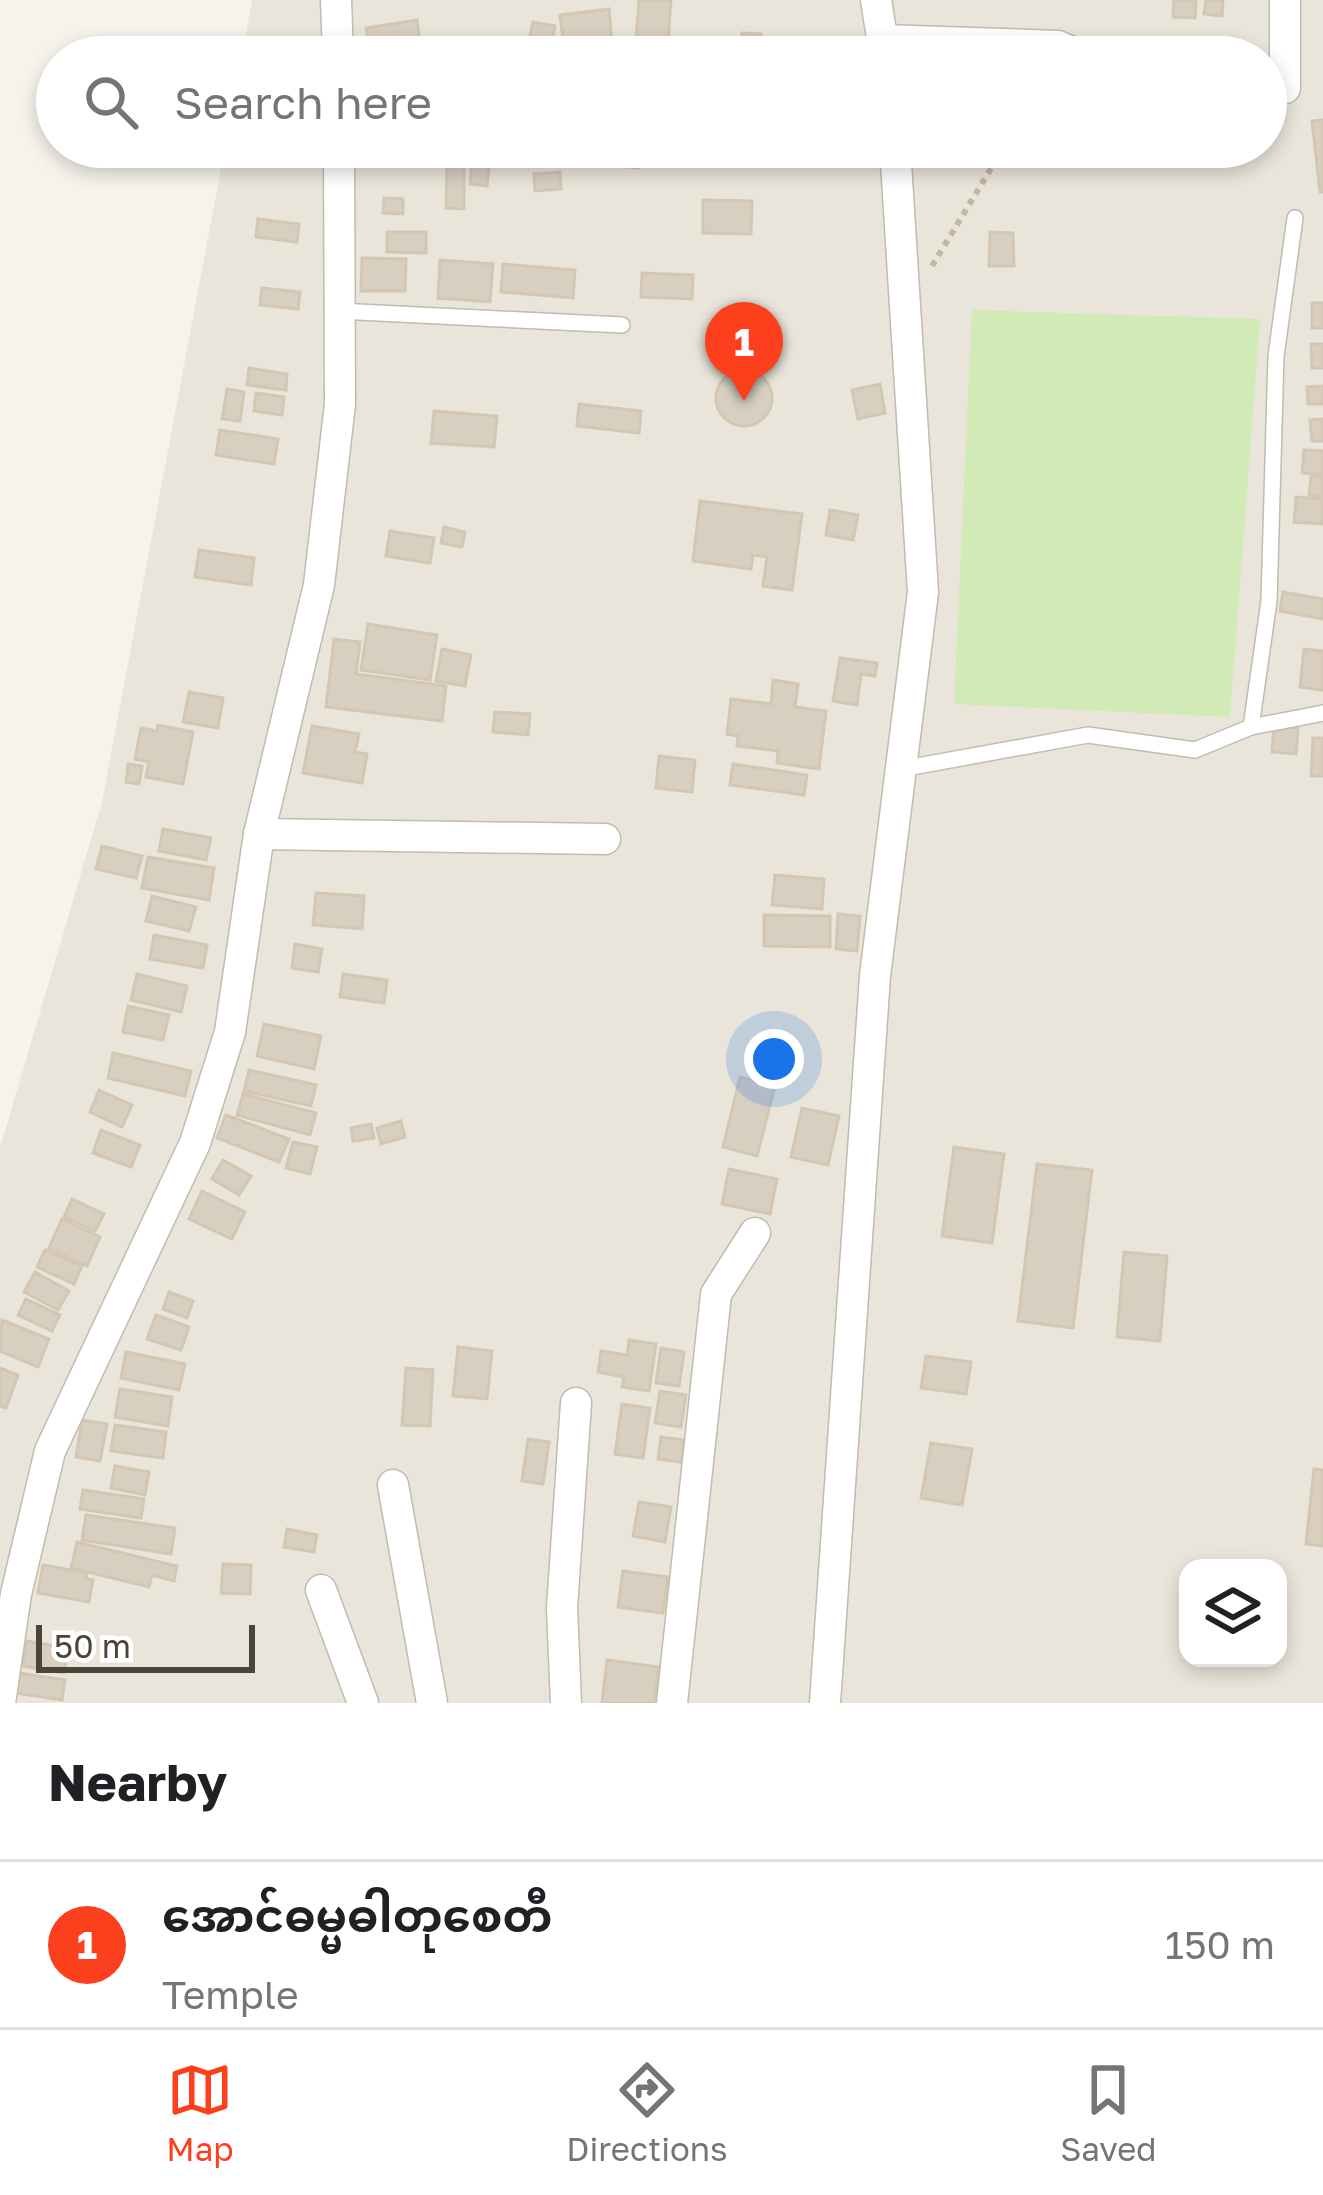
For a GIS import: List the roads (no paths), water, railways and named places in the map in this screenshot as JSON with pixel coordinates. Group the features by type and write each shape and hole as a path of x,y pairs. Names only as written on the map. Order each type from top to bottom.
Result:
{"street":[{"path":"336,0 337,36"},
{"path":"876,0 882,36"},
{"path":"1285,0 1285,36"},
{"path":"0,1703 16,1594 50,1451 195,1143 230,1032 259,834 319,585 340,404 339,168"},
{"path":"825,1703 875,976 923,592 897,168"},
{"path":"259,834 605,839"},
{"path":"672,1703 716,1294 754,1233"},
{"path":"566,1703 562,1608 576,1403"},
{"path":"393,1485 432,1703"},
{"path":"322,1590 363,1703"}],"lane":[{"path":"1251,727 1269,601 1276,356 1295,218"},
{"path":"338,311 622,325"},
{"path":"901,769 1088,735 1195,750 1251,727 1323,713"}],"place":[{"name":"အောင်ဓမ္မဓါတုစေတီ","path":"744,401"}]}
